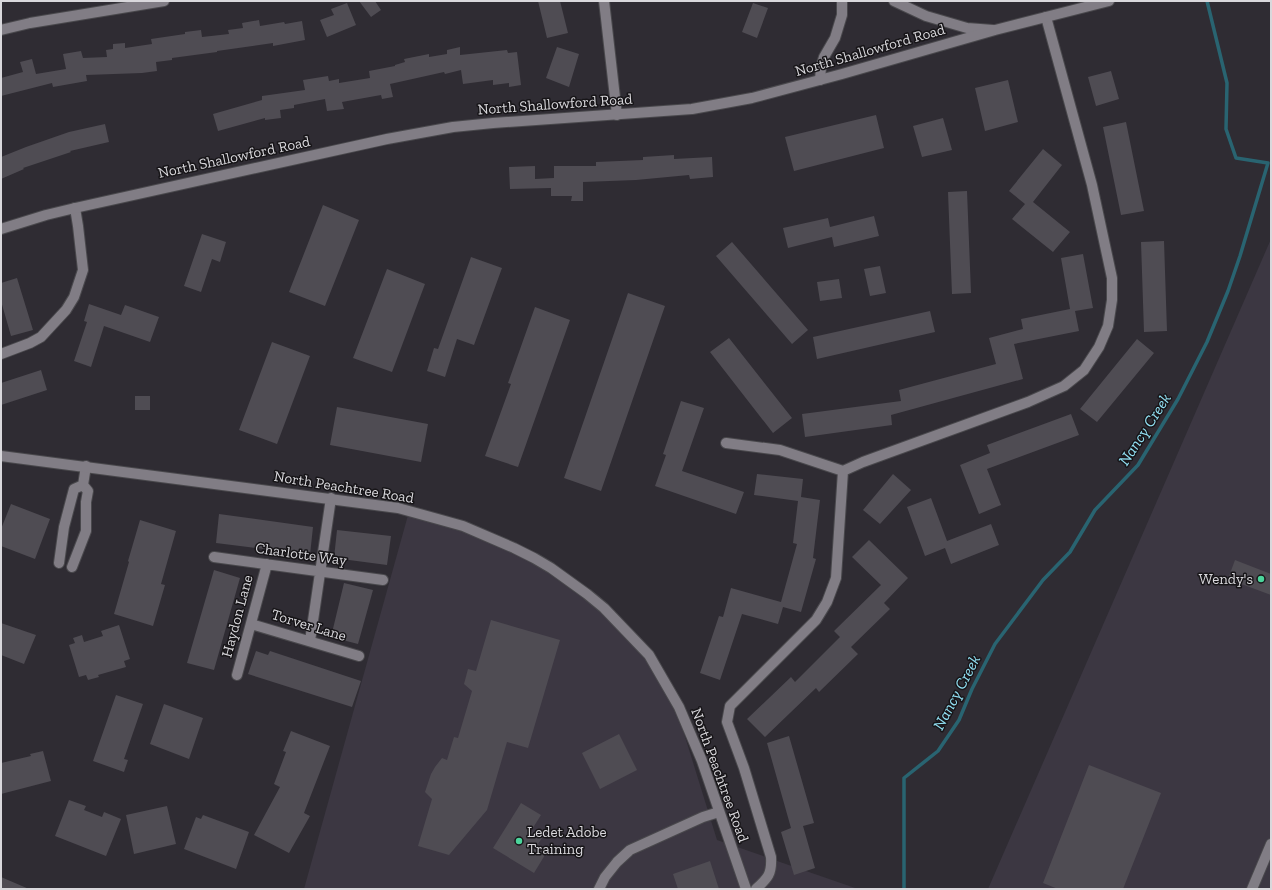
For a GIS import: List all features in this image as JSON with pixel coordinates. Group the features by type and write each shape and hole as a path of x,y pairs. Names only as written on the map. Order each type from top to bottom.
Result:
{"street":[{"path":"1,30 30,23 164,1"},
{"path":"604,1 617,115"},
{"path":"820,80 821,67 824,57 835,38 842,16 842,1"},
{"path":"894,1 926,16 966,28 995,30"},
{"name":"North Shallowford Road","path":"1,229 75,208 387,139 493,123 692,109 752,98 1046,17 1088,3 1109,1"},
{"path":"726,443 780,450 843,471 863,462 1028,402 1064,386 1084,370 1100,347 1108,326 1112,300 1112,278 1092,185 1046,17"},
{"path":"1,354 30,343 41,337 66,310 74,297 83,270 75,208"},
{"name":"North Peachtree Road","path":"1,456 331,498 398,508 463,526 534,558 588,594 604,608 649,655 679,707 702,761 718,812 746,889"},
{"path":"72,567 86,531 86,502 88,491 83,485 86,466"},
{"path":"756,889 768,878 772,867 771,856 744,768 727,722 730,706 816,620 827,602 836,578 843,471"},
{"path":"59,563 64,527 74,489 83,485"},
{"path":"310,641 331,498"},
{"name":"Charlotte Way","path":"214,557 383,580"},
{"name":"Haydon Lane","path":"237,675 267,564"},
{"name":"Torver Lane","path":"251,624 359,656"},
{"path":"599,889 617,862 630,850 703,817 718,812"},
{"path":"1252,889 1271,844"}],"shaded area":[{"path":"1271,239 1271,889 988,889 1177,455"},
{"path":"410,508 457,520 598,595 643,649 678,714 717,840 858,889 304,889"}],"building":[{"path":"359,1 375,1 381,10 371,17"},
{"path":"538,1 560,1 568,33 547,38"},
{"path":"347,3 356,25 327,37 320,20 334,15 331,9"},
{"path":"753,3 768,8 757,38 742,32"},
{"path":"259,20 260,26 302,21 305,40 273,46 273,43 172,58 172,60 156,62 157,71 86,75 87,81 53,87 52,83 1,96 1,78 23,72 20,62 32,59 36,74 66,69 63,54 81,51 83,58 107,57 106,50 113,49 113,44 125,43 125,48 152,44 151,39 201,30 202,37 229,34 228,30 243,28 242,23"},
{"path":"460,47 460,55 507,50 508,53 517,52 521,85 509,87 509,83 493,85 493,80 463,84 461,70 445,74 444,72 390,84 393,97 382,99 381,95 342,102 344,109 327,111 325,99 294,105 294,108 280,110 281,118 265,120 265,118 218,131 213,114 262,100 262,96 305,90 303,80 328,76 329,81 339,79 339,83 370,78 369,71 395,66 405,62 404,59 429,54 429,57 447,54 447,50"},
{"path":"557,47 579,54 569,87 546,78"},
{"path":"1111,71 1119,99 1096,106 1088,77"},
{"path":"1008,80 1018,122 985,131 975,88"},
{"path":"876,115 884,148 794,171 785,137"},
{"path":"943,118 952,150 922,157 913,126"},
{"path":"1126,122 1144,211 1121,215 1103,127"},
{"path":"105,124 109,142 70,151 71,152 23,168 24,169 1,179 1,157 69,132"},
{"path":"1043,149 1062,165 1033,202 1070,232 1053,252 1012,219 1025,204 1009,191"},
{"path":"674,155 674,159 712,157 713,177 690,179 689,175 636,180 583,182 583,201 571,201 572,196 551,196 551,188 510,189 509,167 535,166 535,179 554,178 554,166 596,166 596,162 643,160 643,157"},
{"path":"967,191 971,293 952,294 948,192"},
{"path":"323,205 359,220 325,306 289,292"},
{"path":"874,216 879,236 834,247 832,237 788,248 783,228 828,218 830,227"},
{"path":"202,234 226,242 220,262 212,259 201,292 184,286"},
{"path":"1164,241 1167,331 1144,332 1141,242"},
{"path":"732,242 808,330 792,344 716,256"},
{"path":"1083,254 1093,308 1075,311 1079,331 1014,344 1023,379 891,415 892,425 805,437 802,414 901,401 899,390 996,364 989,338 1023,329 1021,319 1070,309 1061,258"},
{"path":"471,257 502,268 474,345 457,339 445,377 427,371 434,348 438,349"},
{"path":"880,266 886,293 870,296 864,269"},
{"path":"387,269 425,284 392,372 353,358"},
{"path":"17,278 33,330 11,336 1,301 1,283"},
{"path":"839,279 842,298 820,301 817,282"},
{"path":"628,293 665,306 601,491 564,478"},
{"path":"89,304 121,315 125,305 159,317 150,342 104,326 91,367 74,361 87,322 84,321"},
{"path":"535,307 570,320 518,467 485,456 511,384 508,383"},
{"path":"930,311 935,332 817,359 813,337"},
{"path":"729,338 792,418 773,433 710,352"},
{"path":"1137,339 1154,353 1097,422 1080,409"},
{"path":"272,342 310,356 277,444 239,430"},
{"path":"41,370 47,390 1,405 1,383"},
{"path":"135,396 150,396 150,410 135,410"},
{"path":"681,401 704,408 682,471 744,492 736,514 655,486 666,455 663,454"},
{"path":"337,407 428,424 421,462 330,445"},
{"path":"1071,414 1079,435 987,469 1001,505 979,514 960,465 990,453 987,445"},
{"path":"757,474 803,479 801,497 820,500 813,558 816,559 801,612 783,607 778,624 742,614 720,680 700,673 719,616 723,617 731,588 781,602 797,544 793,543 798,501 754,495"},
{"path":"893,474 911,490 880,524 863,510"},
{"path":"931,498 947,541 991,524 999,545 951,564 945,548 925,556 907,507"},
{"path":"11,504 50,519 35,559 1,546 1,529"},
{"path":"219,514 313,527 310,555 216,543"},
{"path":"140,520 176,531 161,584 165,585 153,626 114,614"},
{"path":"337,530 391,536 387,565 334,558"},
{"path":"869,540 908,578 884,603 890,609 851,647 858,654 819,692 816,688 765,737 747,719 791,677 795,682 840,637 834,631 881,585 852,557"},
{"path":"1235,560 1271,574 1271,595 1228,579"},
{"path":"214,570 240,578 214,670 187,663"},
{"path":"344,583 373,590 358,644 331,637"},
{"path":"491,620 560,640 528,748 507,742 487,810 449,855 418,846 432,799 425,792 435,767 442,758 447,760 454,737 458,738 472,691 464,684 468,669 476,671"},
{"path":"1,623 36,635 24,664 1,655"},
{"path":"119,625 130,659 124,661 126,667 98,675 99,677 88,680 86,675 79,677 69,645 75,643 73,638 82,635 84,642 103,636 101,631"},
{"path":"256,651 268,655 270,651 361,681 352,707 248,674"},
{"path":"116,695 143,704 124,759 128,760 124,772 93,761"},
{"path":"164,704 203,718 189,759 150,744"},
{"path":"291,731 330,746 304,813 310,816 289,853 254,835 280,787 274,784 286,752 283,751"},
{"path":"619,734 637,770 600,789 582,753"},
{"path":"789,736 814,823 803,826 815,868 794,875 781,832 791,828 767,743"},
{"path":"43,751 51,781 1,794 1,763 31,756 30,754"},
{"path":"1089,765 1161,793 1123,889 1058,889 1043,883"},
{"path":"69,800 86,806 84,810 102,817 104,812 121,819 106,856 55,836"},
{"name":"Ledet Adobe Training","path":"521,803 541,815 531,831 542,838 538,844 548,850 534,873 493,848"},
{"path":"167,806 176,844 134,854 126,815"},
{"path":"203,815 249,832 236,869 184,849 196,817 201,819"},
{"path":"710,861 719,889 678,889 673,874"},
{"path":"1,877 29,889 1,889"}],"waterway":[{"name":"Nancy Creek","path":"1207,1 1227,83 1226,129 1236,158 1268,163"},
{"name":"Nancy Creek","path":"904,889 904,778 938,751 959,720 972,689 995,644 1043,580 1070,552 1095,510 1138,465 1178,399 1207,342 1228,291 1268,163"}],"place":[{"name":"Wendy's","path":"1261,579"},
{"name":"Ledet Adobe Training","path":"519,841"}]}
